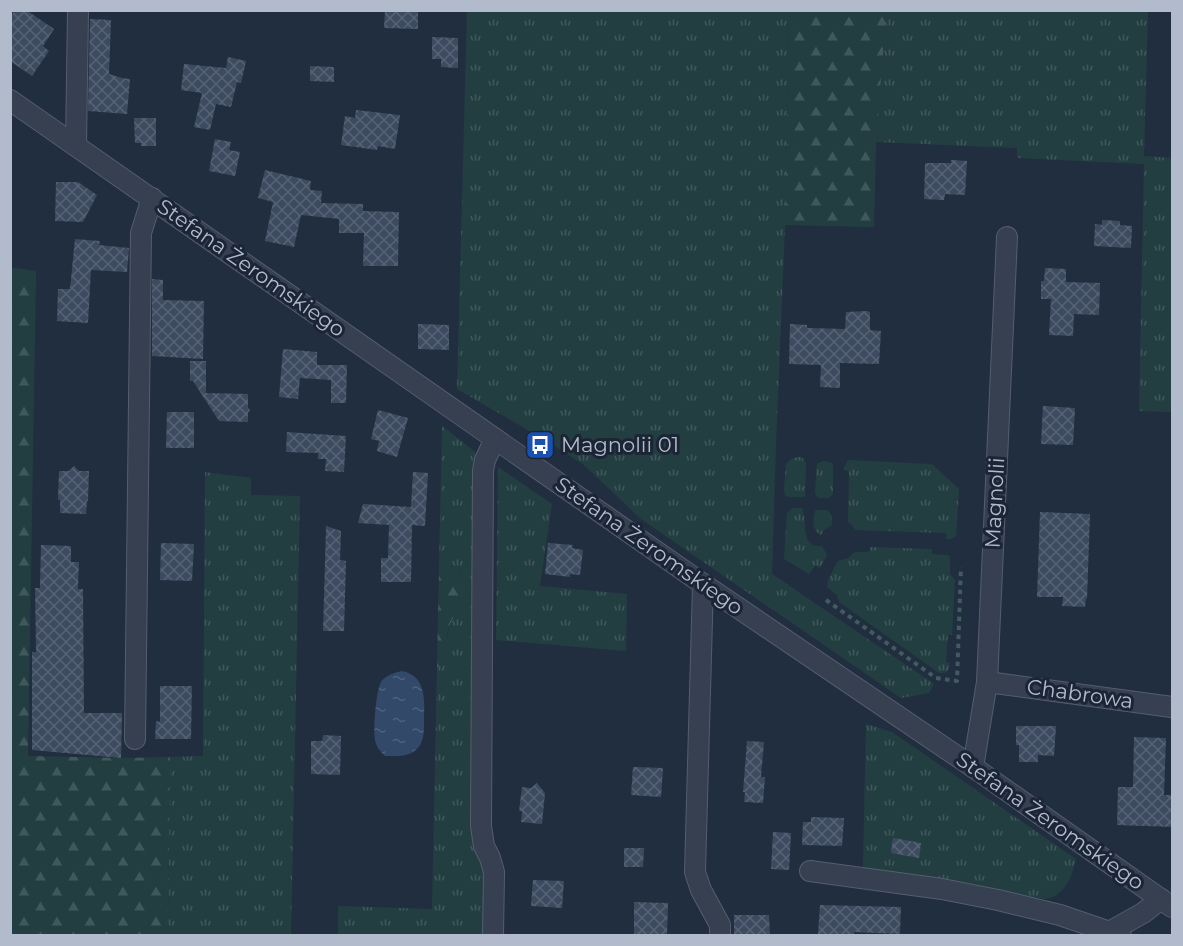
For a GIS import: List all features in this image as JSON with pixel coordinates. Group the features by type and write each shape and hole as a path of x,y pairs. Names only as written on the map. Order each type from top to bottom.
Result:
{"street":[{"path":"75,145 78,10"},
{"name":"Stefana Żeromskiego","path":"10,100 703,584 973,767 1167,903"},
{"path":"135,739 141,233 152,198"},
{"name":"Magnolii","path":"973,767 987,682 1006,237"},
{"path":"494,936 494,872 484,846 480,826 483,471 485,460 495,439"},
{"path":"703,584 695,872 701,890 720,925 720,936"},
{"name":"Chabrowa","path":"987,682 1173,707"},
{"path":"810,871 998,900 1060,915 1115,934 1143,913 1167,903"}],"path":[{"path":"826,600 936,678 957,681 961,567"},
{"path":"950,680 950,686"}],"green space":[{"path":"467,11 789,11 785,225 772,574 934,684 929,693 901,698 641,519 584,465 457,389"},
{"path":"789,11 885,11 876,142 874,227 785,225"},
{"path":"885,11 1148,11 1144,156 1172,158 1172,412 1139,411 1144,164 1017,158 1017,148 876,142"},
{"path":"10,267 36,271 28,756 170,757 168,935 11,935"},
{"path":"442,426 475,452 473,837 485,866 484,935 338,936 338,906 432,909 437,668 441,665 445,654 449,627 459,607 460,571 452,566 439,566"},
{"path":"802,457 806,463 805,497 788,497 784,489 786,464"},
{"path":"848,460 933,465 959,491 956,536 946,539 946,533 855,530 848,522 849,471 843,470"},
{"path":"823,461 833,464 833,494 829,498 819,498 815,492 817,464"},
{"path":"498,467 552,504 540,586 627,594 626,651 496,640"},
{"path":"205,472 251,478 251,495 300,496 291,935 168,936 170,757 203,756"},
{"path":"793,508 802,508 807,538 815,546 822,546 827,555 820,568 815,565 809,574 784,559 787,513"},
{"path":"815,510 827,510 831,514 832,525 821,535 814,527"},
{"path":"870,547 932,549 932,554 950,557 950,574 955,580 952,635 948,635 946,662 950,663 945,673 939,673 839,602 837,595 827,587 828,580 838,561 848,558 855,552 869,552"},
{"path":"439,566 450,566 458,570 461,574 463,591 448,629 445,656 437,668"},
{"path":"866,724 892,732 1076,859 1070,878 1063,890 1045,899 863,867"}],"water":[{"path":"402,671 415,677 422,689 424,696 423,737 417,749 410,754 385,756 375,740 378,693 383,680"}],"building":[{"path":"15,10 26,10 54,29 43,46 49,51 32,76 10,61 10,17"},
{"path":"385,10 418,10 418,29 384,28"},
{"path":"90,19 111,20 109,74 130,79 127,114 88,111"},
{"path":"432,37 458,38 458,68 441,67 441,59 432,59"},
{"path":"228,57 246,61 241,83 237,82 231,107 216,104 210,130 194,127 202,93 181,90 184,64 226,68"},
{"path":"310,66 334,67 334,82 310,81"},
{"path":"356,110 400,115 395,149 378,146 377,150 341,145 345,116 355,118"},
{"path":"134,118 156,118 156,146 141,146 141,143 135,143"},
{"path":"215,139 231,142 229,150 240,152 235,176 209,171"},
{"path":"951,160 967,161 965,195 945,194 944,200 924,199 925,163 951,163"},
{"path":"265,170 311,181 310,190 322,191 321,203 363,204 363,211 399,212 398,266 363,266 364,233 339,233 339,219 301,215 294,247 265,241 273,202 258,198"},
{"path":"56,182 78,182 97,195 83,222 55,221"},
{"path":"1102,220 1120,221 1120,225 1132,226 1131,248 1094,246 1095,224 1102,225"},
{"path":"75,239 100,241 99,245 129,248 127,272 91,270 88,323 57,321 58,289 70,289"},
{"path":"1045,268 1066,269 1066,282 1100,283 1099,315 1074,314 1073,336 1049,335 1051,299 1041,299 1041,281 1044,281"},
{"path":"152,279 163,280 163,300 204,301 203,359 152,356"},
{"path":"846,312 870,312 870,330 881,331 879,364 840,363 840,388 820,387 821,365 789,364 790,324 807,325 807,328 845,329"},
{"path":"418,324 449,325 449,350 418,349"},
{"path":"283,349 317,352 317,365 347,365 346,403 331,403 331,380 300,378 298,399 279,397"},
{"path":"190,361 206,361 206,393 248,394 250,410 248,422 219,421 193,381 190,381"},
{"path":"1043,406 1075,408 1073,445 1041,444"},
{"path":"378,410 408,418 397,457 377,451 379,441 371,439"},
{"path":"167,412 194,412 194,448 166,448"},
{"path":"287,432 346,436 344,472 325,471 326,459 318,459 318,453 286,452"},
{"path":"74,466 79,471 89,471 86,514 60,513 59,471 69,471"},
{"path":"413,472 428,473 425,526 412,525 411,582 381,582 381,558 388,558 389,525 358,523 363,504 411,507"},
{"path":"1040,512 1090,514 1085,607 1062,606 1063,597 1037,597"},
{"path":"326,526 341,531 340,560 346,561 344,631 323,631"},
{"path":"161,543 194,544 192,581 160,580"},
{"path":"548,543 573,545 572,548 583,550 580,575 570,574 570,577 545,574"},
{"path":"41,545 71,546 71,562 79,562 78,589 83,589 84,713 122,713 121,758 32,750 32,652 36,652 35,588 40,588"},
{"path":"160,686 192,686 191,739 155,739 156,721 160,722"},
{"path":"1016,726 1056,726 1054,756 1038,755 1038,762 1019,762"},
{"path":"323,735 341,736 340,775 311,774 311,741 322,741"},
{"path":"1134,737 1166,738 1164,795 1173,795 1173,827 1117,825 1118,787 1133,787"},
{"path":"747,741 764,742 761,777 765,777 763,803 744,802"},
{"path":"633,767 663,768 661,797 631,795"},
{"path":"537,783 545,793 542,824 521,822 522,811 519,811 522,787 531,788"},
{"path":"811,817 844,818 842,846 802,845 803,822 811,822"},
{"path":"773,832 791,833 789,870 771,869"},
{"path":"893,838 921,843 919,858 891,853"},
{"path":"624,848 644,848 643,867 624,867"},
{"path":"533,880 564,881 562,908 531,906"},
{"path":"634,902 668,903 667,934 634,936"},
{"path":"820,905 901,907 900,934 854,932 854,936 818,934"},
{"path":"734,915 769,915 770,936 734,936"}],"place":[{"name":"Magnolii 01","path":"540,445"}]}
